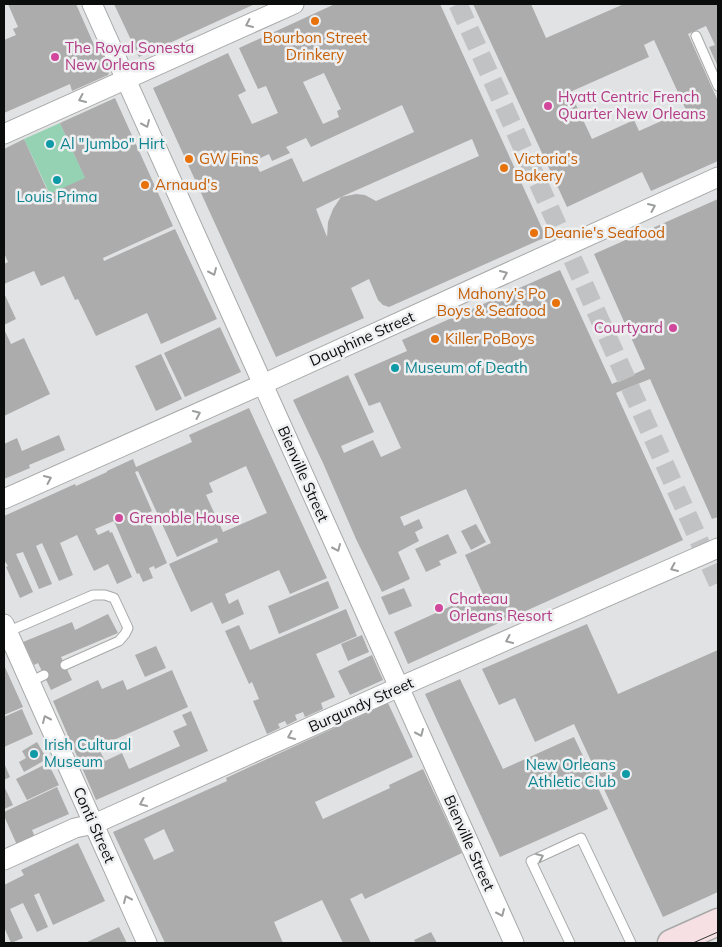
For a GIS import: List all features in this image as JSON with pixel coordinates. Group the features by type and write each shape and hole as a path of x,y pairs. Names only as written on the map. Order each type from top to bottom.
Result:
{"main road":[{"path":"671,943 718,922"}],"street":[{"name":"Bienville Street","path":"92,4 514,943"},
{"path":"4,134 294,4"},
{"name":"Dauphine Street","path":"4,499 263,384 718,177"},
{"name":"Burgundy Street","path":"4,860 75,828 94,824 379,696 718,548"},
{"name":"Conti Street","path":"5,628 37,678 94,824 147,943"}],"lane":[{"path":"696,36 718,86"},
{"path":"5,628 93,595 114,598 128,628 125,634 119,641 65,665"},
{"path":"570,943 531,861 581,838 631,943"}],"green space":[{"path":"60,123 109,230 74,246 24,139"}],"building":[{"name":"The Royal Sonesta New Orleans","path":"8,4 76,4 95,47 101,44 111,67 108,75 72,91 70,84 4,113 4,40 16,35 13,29 18,27"},
{"path":"114,4 255,4 139,57"},
{"path":"335,4 440,4 546,237 389,307 383,305 378,300 369,279 351,288 364,318 276,357 153,88 228,53 246,91 238,95 252,124 278,113 266,86 258,89 239,48","holes":["324,73 341,109 337,111 339,117 323,124 303,82","402,105 414,132 303,182 292,158 260,172 254,161 269,154 272,161 290,153 286,147 306,138 311,147","472,139 479,156 376,201 365,195 356,194 341,197","341,197 333,209 328,222 327,237 316,209"]},
{"name":"Hyatt Centric French Quarter New Orleans","path":"473,4 531,4 546,38 624,4 718,4 718,67 709,47 715,45 706,26 688,34 718,101 718,161 651,191 642,172 567,207","holes":["654,40 686,110 639,131 634,120 592,139 570,92 649,57 644,45"]},
{"path":"115,98 173,226 103,258 104,261 175,229 217,319 161,344 147,313 96,336 78,299 75,300 64,276 41,286 34,271 4,284 4,264 8,262 4,253 4,149 24,139 49,194 85,178 60,123"},
{"path":"718,199 718,517 712,519 650,379 618,392 616,393 683,540 408,664 394,632 482,592 465,555 491,543 466,489 400,517 404,526 419,519 423,528 415,532 419,541 398,552 410,579 382,592 293,400 348,375 374,432 341,446 344,453 373,440 381,457 401,448 380,402 369,406 354,374 407,351 402,340 560,270 612,384 645,369 594,254"},
{"path":"4,293 16,319 4,325"},
{"path":"220,327 241,372 185,397 164,353"},
{"path":"4,329 11,344 24,338 50,394 4,416"},
{"path":"161,354 182,399 156,411 135,366"},
{"path":"249,408 327,578 290,594 279,570 225,594 229,604 238,599 244,614 222,624 212,602 191,612 169,564 218,542 217,538 177,557 138,471 135,472 152,511 146,514 167,563 155,569 154,566 149,568 153,578 143,582 139,573 137,574 114,521 95,529 98,535 109,530 110,533 112,532 132,577 117,584 108,564 94,571 77,535 60,543 73,575 59,581 42,543 36,546 52,584 39,589 23,552 16,554 33,592 20,598 4,560 4,516 75,484 76,486 133,459 136,467 192,442 189,435","holes":["246,466 267,513 223,532 206,495 213,492 209,483"]},
{"path":"59,435 65,450 29,465 30,468 4,479 4,444 17,438 22,451"},
{"path":"476,524 486,542 471,550 461,531"},
{"path":"448,534 457,553 439,561 441,565 426,572 415,549"},
{"path":"328,581 339,608 279,634 268,606"},
{"path":"404,588 412,606 389,615 381,597"},
{"path":"346,609 357,636 316,654 335,697 321,703 323,709 305,717 303,712 295,715 297,720 287,725 285,721 278,724 280,728 267,734 253,701 259,699 252,682 249,684 225,631 239,625 250,650"},
{"path":"108,614 118,633 61,657 72,680 51,690 38,663 34,665 23,642 72,622 75,630"},
{"path":"587,624 618,694 718,650 718,892 663,917 574,724 535,742 515,698 499,705 482,669"},
{"path":"362,635 369,652 348,661 341,644"},
{"path":"156,646 166,668 145,677 135,655"},
{"path":"372,655 383,680 350,695 338,671"},
{"path":"4,665 23,707 4,715"},
{"path":"172,670 188,707 98,747 105,761 122,753 129,769 180,746 173,731 187,725 182,715 191,711 208,751 96,800 53,701 98,680 102,689 123,680 127,690"},
{"path":"460,679 503,769 574,737 608,809 500,857 425,694"},
{"path":"388,703 413,757 315,802 323,819 390,788 389,785 423,769 462,853 365,899 362,893 350,899 371,943 343,943 322,900 274,922 283,943 165,943 113,832 227,781 226,778","holes":["164,829 174,851 154,860 144,839"]},
{"path":"22,709 33,734 4,747 4,717"},
{"name":"Irish Cultural Museum","path":"37,742 47,759 24,772 19,762 26,758 22,751"},
{"path":"4,763 10,777 4,780"},
{"path":"48,763 59,785 27,800 16,779"},
{"path":"4,786 13,805 4,809"},
{"path":"57,787 69,814 32,830 35,837 17,845 4,812"},
{"path":"78,843 105,901 53,925 39,893 34,895 48,927 37,932 23,903 10,909 23,938 11,943 4,927 4,885 24,875 21,870"},
{"path":"119,927 127,943 85,943"},
{"path":"431,932 437,943 416,943 414,940"}],"tunnel":[{"path":"458,4 718,583"}],"tram line":[{"path":"693,943 718,932"}],"place":[{"name":"Bourbon Street Drinkery","path":"315,21"},
{"name":"The Royal Sonesta New Orleans","path":"55,57"},
{"name":"Hyatt Centric French Quarter New Orleans","path":"548,106"},
{"name":"Al \"Jumbo\" Hirt","path":"50,144"},
{"name":"GW Fins","path":"189,159"},
{"name":"Victoria's Bakery","path":"504,168"},
{"name":"Louis Prima","path":"57,180"},
{"name":"Arnaud's","path":"145,185"},
{"name":"Deanie's Seafood","path":"534,233"},
{"name":"Mahony’s Po Boys & Seafood","path":"556,303"},
{"name":"Courtyard","path":"673,328"},
{"name":"Killer PoBoys","path":"435,339"},
{"name":"Museum of Death","path":"395,368"},
{"name":"Grenoble House","path":"119,518"},
{"name":"Chateau Orleans Resort","path":"439,608"},
{"name":"Irish Cultural Museum","path":"34,754"},
{"name":"New Orleans Athletic Club","path":"626,774"}]}
